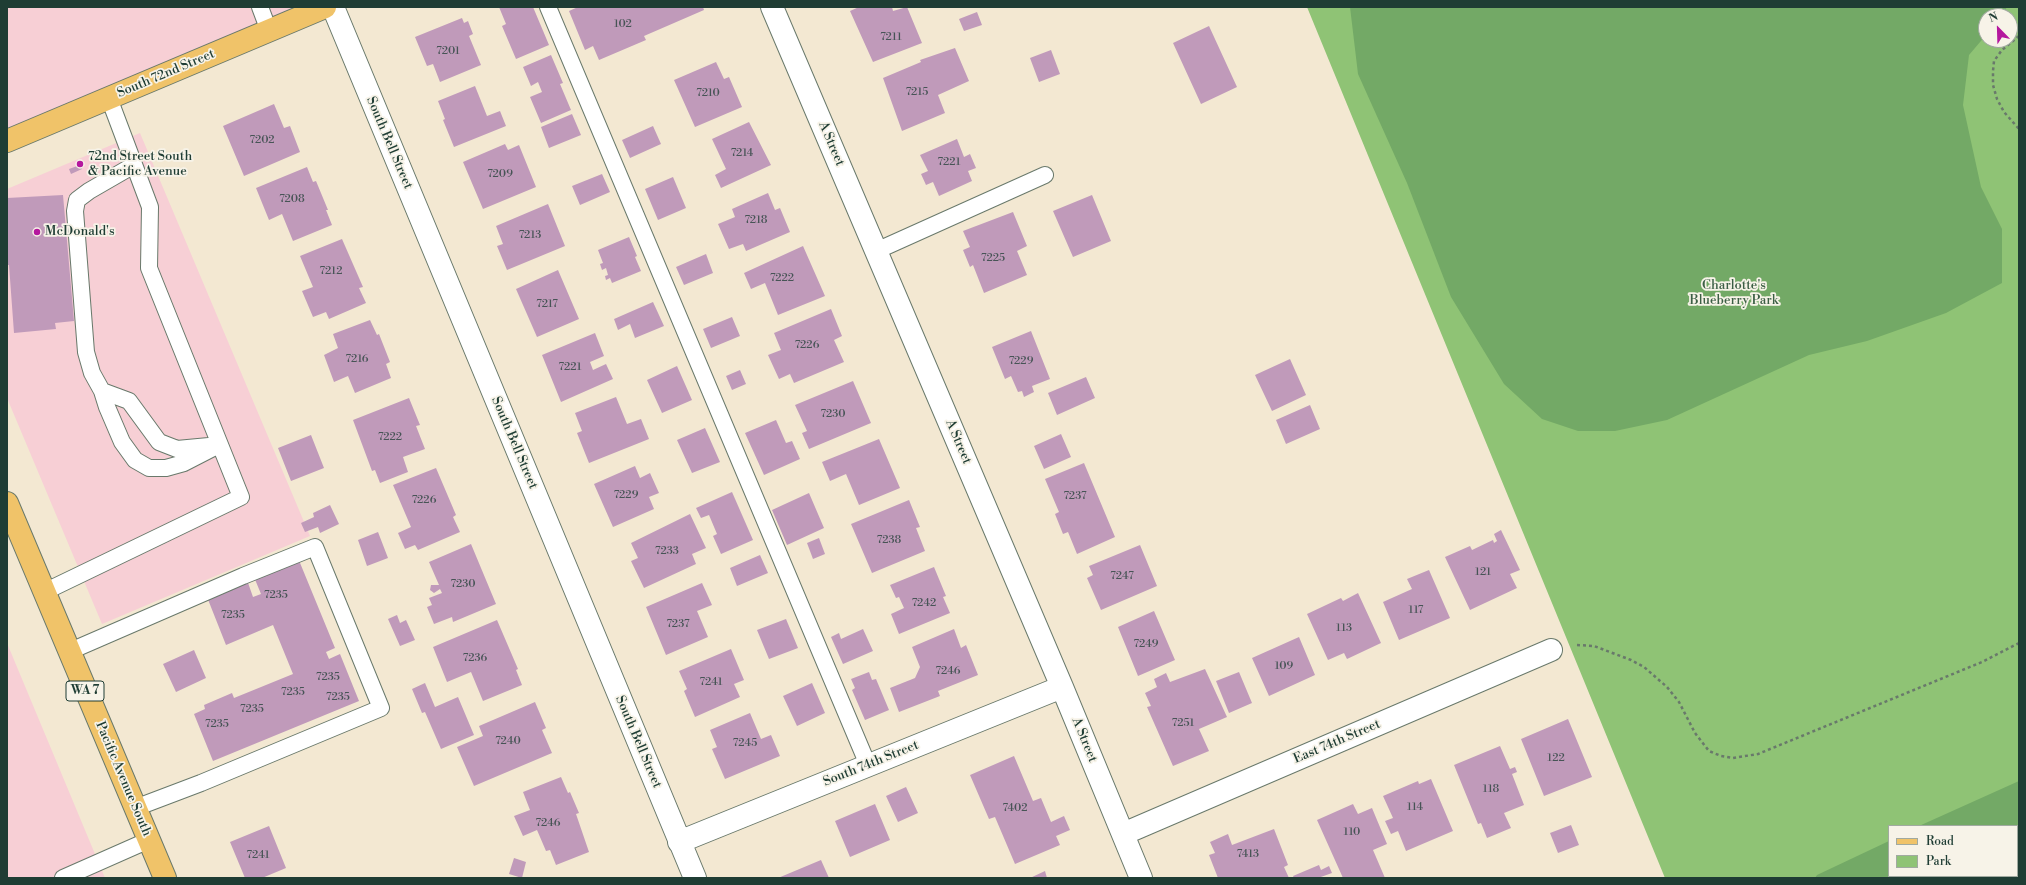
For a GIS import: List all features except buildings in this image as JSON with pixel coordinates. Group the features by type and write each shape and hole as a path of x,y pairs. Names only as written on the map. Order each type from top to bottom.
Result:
{"main road":[{"name":"South 72nd Street","path":"7,141 325,7"},
{"name":"Pacific Avenue South","path":"7,503 68,652 165,878"}],"street":[{"name":"South Bell Street","path":"333,7 695,878"},
{"name":"A Street","path":"772,7 1062,687 1141,878"},
{"name":"East 74th Street","path":"1123,834 1551,650"},
{"name":"South 74th Street","path":"679,842 1062,687"}],"lane":[{"path":"260,7 269,31"},
{"path":"548,7 868,766"},
{"path":"44,592 241,497 149,268 150,207 109,98"},
{"path":"134,165 89,191 77,200 76,211 86,352 92,373 102,391 122,442 135,460 149,468 166,468 184,462 219,445"},
{"path":"876,251 1045,175"},
{"path":"102,391 129,401 136,408 159,442 177,449 219,445"},
{"path":"68,652 243,576 315,547 381,708 201,783 135,808"},
{"path":"63,878 108,860 149,840"}],"path":[{"path":"2019,36 2002,50 1994,61 1993,85 1997,99 2004,112 2019,129"},
{"path":"1551,650 1560,646 1585,644 1618,654 1644,667 1667,687 1679,702 1695,733 1709,751 1721,756 1733,758 1758,754 1982,662 2019,643"}],"shaded area":[{"path":"7,7 291,7 296,19 7,141"},
{"path":"140,133 310,536 102,624 7,398 7,189"},
{"path":"7,643 105,878 7,878"}],"green space":[{"name":"Charlotte's Blueberry Park","path":"1307,7 2019,7 2019,878 1665,878"},
{"path":"1350,7 2007,7 1978,8 1978,44 1969,55 1963,105 1981,187 2002,229 2002,283 1946,313 1867,341 1809,355 1667,420 1615,431 1578,431 1542,419 1504,384 1451,297 1407,183 1358,74"},
{"path":"2019,781 2019,878 1815,878 1817,875 1888,841 1888,877 2018,877 2018,825 1921,825"}],"place":[{"name":"72nd Street South & Pacific Avenue","path":"80,164"},
{"name":"McDonald's","path":"37,232"}]}
